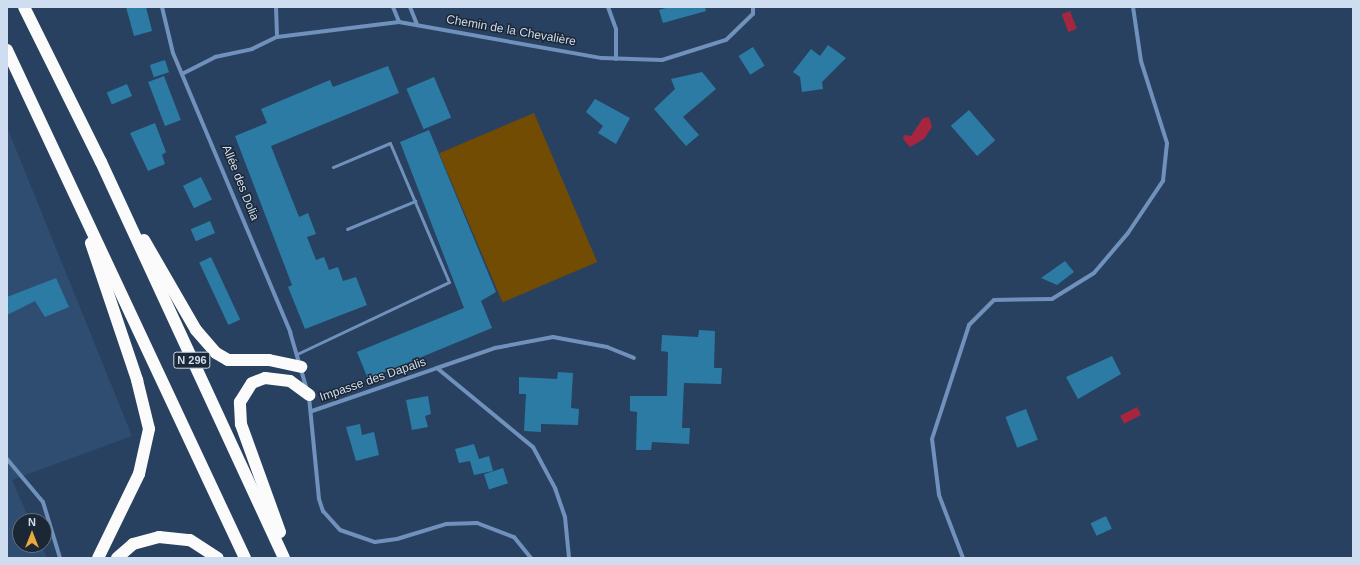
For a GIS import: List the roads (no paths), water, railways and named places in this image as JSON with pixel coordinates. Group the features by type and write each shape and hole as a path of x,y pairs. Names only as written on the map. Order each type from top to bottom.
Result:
{"highway":[{"name":"N 296","path":"24,7 100,162 284,558"},
{"name":"N 296","path":"7,50 245,558"},
{"path":"100,162 205,343 228,360 269,360 301,367"},
{"path":"71,184 137,380 149,429 139,474 98,558"},
{"path":"289,558 241,424 240,402 252,383 265,378 290,381 309,395"},
{"path":"117,558 133,544 159,537 190,540 218,558"}],"street":[{"name":"Allée des Dolia","path":"162,7 182,74 297,354 309,395 312,412 319,499 323,511 340,530 375,542 397,539 446,524 477,523 514,537 531,558"},
{"path":"276,7 277,37"},
{"path":"393,7 399,22"},
{"path":"410,7 417,24"},
{"path":"608,7 616,29 616,59"},
{"name":"Chemin de la Chevalière","path":"182,74 215,57 252,49 277,37 399,22 616,59 662,60 726,40 753,14 753,7"},
{"path":"963,558 939,495 932,439 970,325 994,300 1052,299 1094,273 1128,233 1163,181 1167,143 1141,62 1133,7"},
{"path":"437,368 495,348 553,336 600,345 634,358"},
{"name":"Impasse des Dapalis","path":"312,412 437,368 532,447 555,488 565,517 569,558"},
{"path":"7,459 43,502 60,558"}],"lane":[{"path":"297,354 450,282 390,143 333,167"},
{"path":"347,229 415,201"}]}
